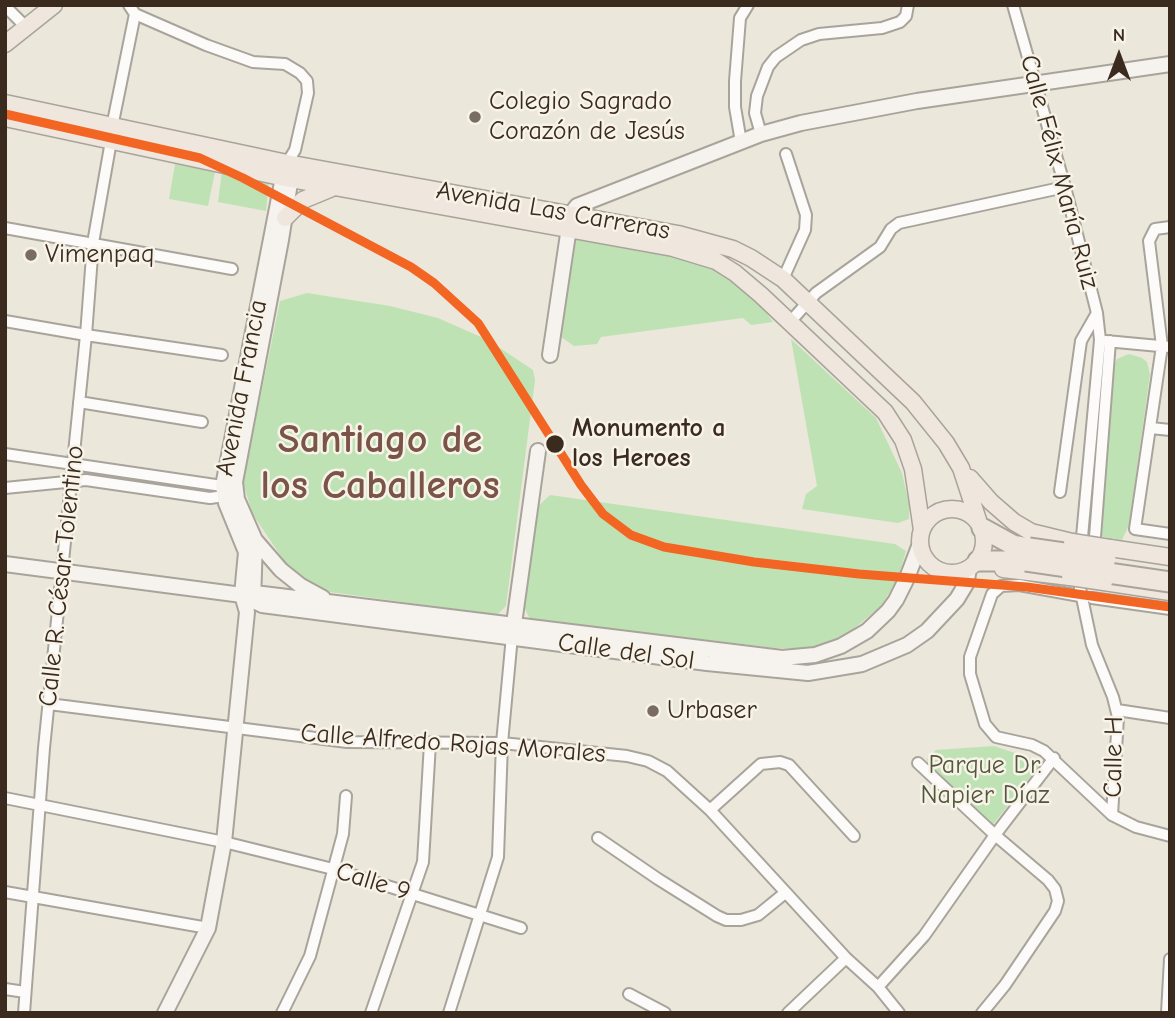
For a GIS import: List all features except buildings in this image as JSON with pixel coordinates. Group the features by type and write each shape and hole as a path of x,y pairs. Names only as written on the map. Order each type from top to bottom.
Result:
{"highway":[{"path":"980,524 1013,545 1170,569"},
{"path":"973,565 1029,547 1170,582"}],"main road":[{"path":"5,44 54,5"},
{"path":"550,355 570,221 577,206 761,134 801,123 1035,82 1170,64"},
{"name":"Avenida Las Carreras","path":"5,103 112,134"},
{"name":"Avenida Las Carreras","path":"5,118 112,134 288,171 570,221 716,261 790,322 885,412 895,425 913,469 921,537"},
{"name":"Avenida Las Carreras","path":"288,171 334,187 710,241 751,258 783,279 808,301 914,402 946,443 961,468 980,524"},
{"name":"Avenida Francia","path":"165,1013 208,928 224,842 255,540 229,491 285,218 288,171"},
{"name":"Avenida Francia","path":"249,600 246,552 229,491 288,171"},
{"path":"285,218 296,205 310,195 334,187"},
{"path":"513,630 538,451"},
{"path":"961,468 1029,547 1077,539 1110,548 1170,557"},
{"path":"973,565 985,545 980,524 962,510 952,508 933,515 921,537 926,559 940,570 957,573 973,565 1016,569 1087,589 1170,592"},
{"name":"Calle del Sol","path":"708,656 782,658 815,655 841,646 867,631 888,611 907,578 921,537"},
{"path":"255,540 290,578 312,593 334,603"},
{"name":"Calle del Sol","path":"5,564 249,600 334,603 708,656 808,673 862,664 907,645 927,631 957,599 973,565"},
{"name":"Calle del Sol","path":"249,600 262,605 513,630"}],"street":[{"path":"741,142 735,107 735,81 740,18 748,5"},
{"path":"761,134 755,113 757,96 768,67 776,57 801,40 819,34 882,27 900,22 906,16 908,5"},
{"name":"Calle Félix María Ruiz","path":"1013,5 1105,341"},
{"path":"5,6 26,27"},
{"path":"132,10 253,62 285,64 300,73 307,81 308,93 288,171"},
{"name":"Calle R. César Tolentino","path":"24,1013 49,704 93,243 132,10"},
{"path":"783,279 805,230 806,215 786,154"},
{"path":"790,322 808,301 880,247 891,229 899,223 1065,187"},
{"path":"1170,227 1154,229 1149,241 1166,347 1135,529 1170,534"},
{"path":"5,228 232,269"},
{"path":"1059,492 1081,341 1097,313"},
{"path":"5,321 222,355"},
{"path":"1105,341 1166,347"},
{"path":"1094,537 1105,341"},
{"path":"1077,539 1105,341"},
{"path":"79,402 202,422"},
{"path":"1151,428 1170,430"},
{"path":"5,454 229,491"},
{"path":"5,488 72,480 100,481 210,498 229,491"},
{"path":"1170,609 1087,589 1008,585 996,589 992,594 970,657 974,691 985,723 996,737 1032,745 1054,758 1112,815 1136,827 1170,836"},
{"name":"Calle H","path":"1087,589 1087,620 1096,659 1117,710 1112,815"},
{"path":"449,1013 498,857 502,743 513,630"},
{"name":"Calle Alfredo Rojas Morales","path":"49,704 150,719 347,742 502,743 627,756 648,761 667,771 710,810 900,1013"},
{"path":"1117,710 1170,718"},
{"path":"371,1013 423,862 430,743"},
{"path":"878,988 924,936 995,835 1054,758"},
{"path":"710,810 761,764 780,762 789,765 854,835"},
{"path":"918,763 1055,889 1058,901 1055,911 1041,935 1006,985 982,1013"},
{"path":"282,1013 307,966 343,834 346,796"},
{"name":"Calle 9","path":"5,798 224,842 334,869 521,929"},
{"path":"598,838 658,879 726,919 741,920 758,915 785,893"},
{"path":"5,892 208,928"},
{"path":"788,1013 846,958"},
{"path":"1167,1013 1170,959"},
{"path":"5,989 25,992"},
{"path":"629,994 665,1013"}],"green space":[{"path":"175,164 215,172 208,206 169,199"},
{"path":"222,171 269,179 266,211 218,202"},
{"path":"576,240 673,254 704,265 727,276 766,312 773,322 751,325 743,318 601,337 597,344 574,346 561,337"},
{"path":"307,293 390,306 438,318 488,340 533,370 535,380 506,606 497,615 330,592 303,579 284,561 252,513 243,482 280,301"},
{"path":"791,339 876,418 902,473 909,504 909,519 898,523 802,509 806,494 817,486"},
{"path":"1129,354 1147,362 1150,374 1129,525 1122,540 1098,536 1114,365 1117,359"},
{"path":"550,495 895,544 906,551 898,579 880,607 845,636 810,649 775,648 530,619 524,607 537,507"},
{"name":"Parque Dr. Napier Díaz","path":"994,746 1042,762 991,827 932,780 927,759 936,750"}],"transit line":[{"path":"5,114 200,158 411,267 434,283 478,323 581,485 603,514 631,535 664,547 754,562 859,574 1027,587 1170,607"}],"place":[{"name":"Colegio Sagrado Corazón de Jesús","path":"475,117"},
{"name":"Vimenpaq","path":"31,255"},
{"name":"Monumento a los Heroes","path":"555,444"},
{"name":"Urbaser","path":"653,711"}],"district":[{"name":"Santiago de los Caballeros","path":"380,464"}]}
